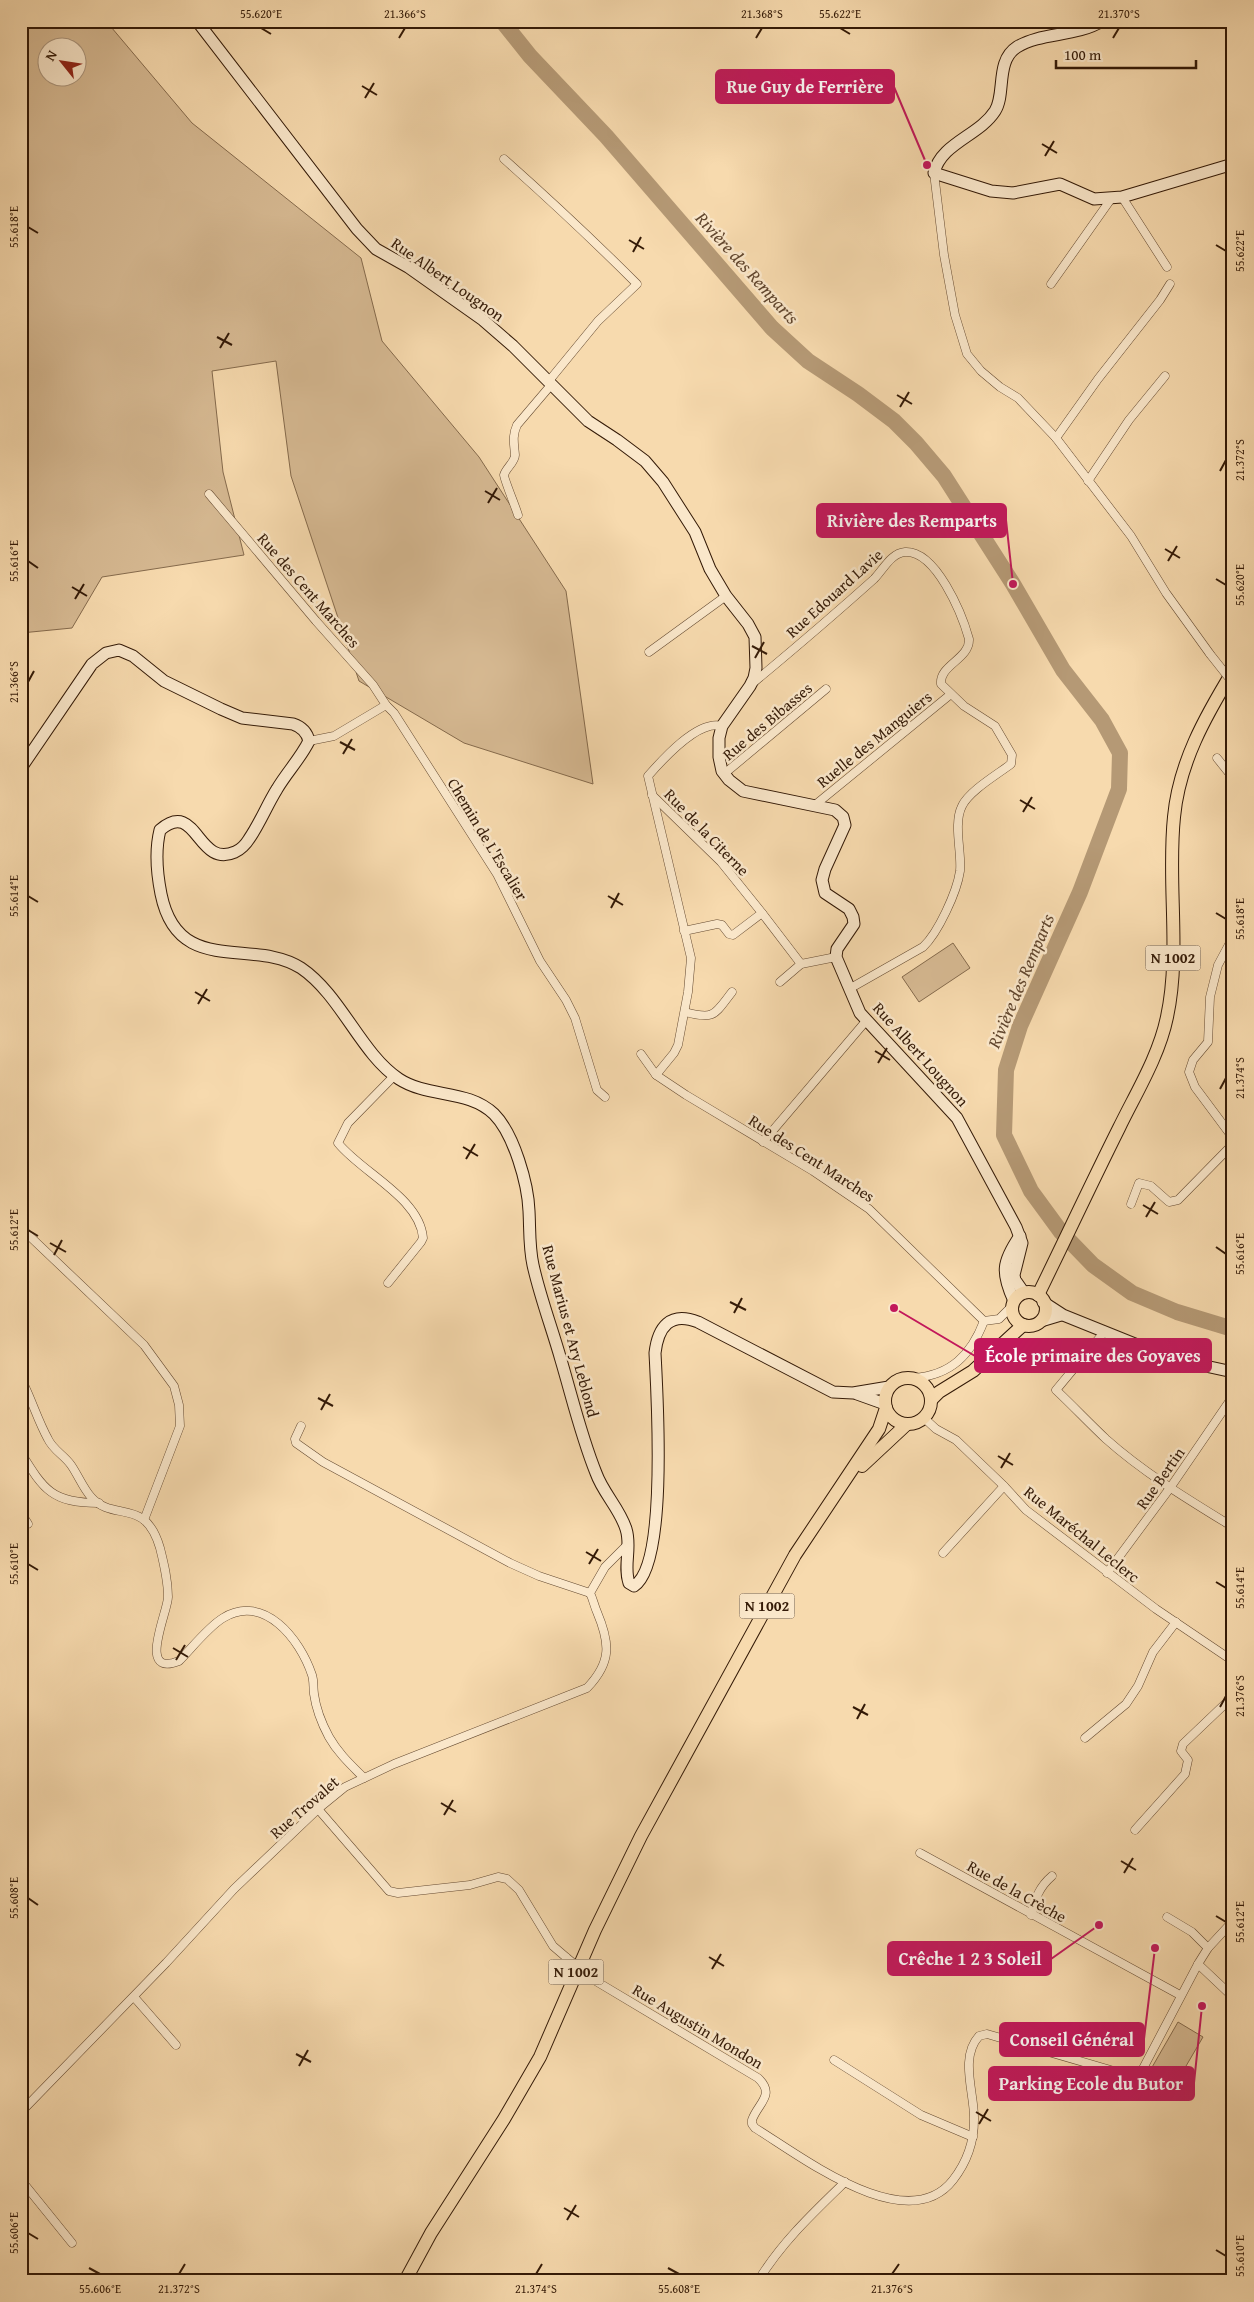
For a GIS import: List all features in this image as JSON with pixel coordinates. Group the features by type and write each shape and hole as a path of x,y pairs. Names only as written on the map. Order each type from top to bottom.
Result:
{"main road":[{"name":"Rue Albert Lougnon","path":"197,21 344,213 376,249 408,268 483,320 513,346 588,421 645,461 664,482 695,532 710,569 726,596 748,624 755,637 756,668 750,686 722,726 719,738 718,757 724,774"},
{"path":"1102,21 1087,28 1017,48 1005,64 996,111 944,154 936,163 934,173 991,191 1013,193 1060,184 1094,199 1116,198 1233,164"},
{"path":"21,768 92,664 106,653 119,650 133,656 164,681 208,704 242,718 300,727 307,735 309,741"},
{"name":"N 1002","path":"1041,1321 1045,1312 1040,1298 1050,1270 1146,1073 1167,1019 1172,972 1172,846 1179,788 1204,720 1233,671"},
{"name":"Rue Marius et Ary Leblond","path":"309,741 302,754 276,789 249,841 234,852 215,853 206,847 189,825 182,821 174,821 160,830 157,842 157,856 159,888 164,908 171,923 184,937 204,948 227,953 266,956 287,960 301,968 326,991 379,1060 394,1076 418,1088 472,1099 485,1106 496,1116 507,1132 526,1184 534,1267 584,1438 596,1476 626,1528 629,1542 627,1578 629,1583 634,1586 639,1583 646,1570 658,1509 657,1341 659,1332 673,1320 689,1319 833,1392 853,1393 889,1387"},
{"path":"724,774 743,791 835,810 843,817 845,825 822,880 825,893 849,909 853,917 854,924 837,949 836,957"},
{"name":"Rue Albert Lougnon","path":"836,957 849,990 866,1021 957,1118 1020,1236 1022,1249 1014,1267 1018,1309"},
{"path":"931,1400 951,1384 973,1371 1008,1338 1018,1309 1040,1298 1061,1315 1187,1362 1233,1372"},
{"path":"1018,1309 1032,1326 1061,1315"},
{"path":"917,1379 930,1392 931,1406 924,1418 907,1424 894,1419 885,1406 889,1387 900,1379 917,1379 935,1384 951,1384"},
{"name":"Rue Marius et Ary Leblond","path":"853,1393 885,1406"},
{"name":"N 1002","path":"405,2281 431,2234 509,2111 540,2057 616,1883 738,1657 795,1556 879,1429 885,1406"},
{"name":"N 1002","path":"837,1495 869,1458 907,1424"}],"street":[{"path":"504,159 637,284 598,321 517,424 513,432 512,441 515,457 505,472 504,479 511,492 518,515"},
{"path":"934,173 955,315 967,354 981,371 1000,387 1018,398 1056,438 1132,536 1166,593 1233,683"},
{"path":"1052,284 1116,198 1167,267"},
{"path":"1056,438 1170,284"},
{"path":"1088,481 1129,420 1165,376"},
{"name":"Rue des Cent Marches","path":"209,494 373,685 386,704"},
{"name":"Rue Edouard Lavie","path":"750,686 876,577 891,559 903,552 917,554 930,562 940,574 967,634 969,644 967,649 941,677 941,684 964,706 995,726 1012,755 1012,764 968,798 962,806 958,848 960,870 952,896 931,938 923,947 849,990"},
{"path":"649,652 726,596"},
{"name":"Rue des Bibasses","path":"724,774 826,689"},
{"name":"Ruelle des Manguiers","path":"815,805 951,694"},
{"path":"309,741 334,736 386,704"},
{"name":"Chemin de L'Escalier","path":"386,704 412,738 497,874 540,961 570,1008 597,1090 605,1097"},
{"name":"Rue de la Citerne","path":"656,1075 674,1053 678,1044 685,1012 691,972 691,958 648,776 664,757 702,728 722,726"},
{"path":"1217,758 1233,778"},
{"name":"Rue de la Citerne","path":"652,795 721,862 801,964"},
{"path":"684,931 717,924 722,925 729,934 733,935 762,913"},
{"path":"1233,937 1218,965 1210,997 1208,1042 1193,1060 1190,1072 1194,1087 1233,1138"},
{"path":"780,982 801,964 836,957"},
{"path":"685,1012 704,1017 710,1016 716,1012 732,992"},
{"path":"763,1142 866,1021"},
{"path":"641,1054 656,1075"},
{"name":"Rue des Cent Marches","path":"656,1075 819,1175 868,1209 984,1321"},
{"path":"388,1283 421,1242 423,1238 421,1229 408,1206 338,1142 355,1116 394,1076"},
{"path":"1132,1204 1139,1183 1151,1186 1169,1202 1178,1200 1233,1144"},
{"path":"21,1228 144,1345 174,1386 179,1405 180,1426 144,1520"},
{"path":"917,1379 940,1373 956,1363 977,1341 984,1321 999,1319 1018,1309"},
{"path":"1105,1331 1056,1390 1106,1439 1170,1488 1233,1527"},
{"path":"25,1387 48,1440 69,1462 91,1497 99,1503"},
{"name":"Rue Bertin","path":"1107,1573 1170,1488 1233,1396"},
{"name":"Rue Maréchal Leclerc","path":"924,1418 936,1430 956,1440 1026,1510 1107,1573 1233,1661"},
{"path":"301,1426 295,1439 296,1443 323,1462 539,1576 590,1593 605,1567 629,1542"},
{"path":"21,1452 39,1481 51,1493 83,1503 99,1503 134,1513 150,1526 159,1545 166,1572 168,1599 156,1643 156,1655 161,1662 170,1665 179,1661 221,1619 239,1611 256,1611 273,1619 291,1636 305,1658 313,1677 317,1710 329,1737 344,1759 364,1778"},
{"path":"943,1554 1004,1486"},
{"path":"21,1514 28,1524"},
{"name":"Rue Trovalet","path":"21,2112 134,1997 234,1889 318,1809 345,1787 586,1688 596,1678 607,1650 604,1628 590,1593"},
{"path":"1085,1738 1126,1704 1138,1686 1153,1652 1176,1622"},
{"path":"1135,1830 1185,1774 1188,1760 1181,1751 1183,1744 1225,1704 1233,1704"},
{"name":"Rue Augustin Mondon","path":"318,1809 389,1891 398,1893 470,1885 498,1877 507,1879 519,1890 553,1946 594,1980 765,2084 766,2095 752,2120 755,2128 845,2182 887,2199 920,2201 930,2198 949,2185 962,2168 973,2137 974,2099 969,2072 970,2056 973,2044 982,2034 1138,2078 1198,1964 1208,1948 1233,1920"},
{"name":"Rue de la Crèche","path":"920,1853 1180,1996"},
{"path":"1030,1914 1036,1896 1044,1882 1052,1876"},
{"path":"1167,1917 1192,1932 1208,1948"},
{"path":"1198,1964 1233,1997"},
{"path":"134,1997 176,2046"},
{"path":"834,2060 920,2115 973,2137"},
{"path":"21,2180 72,2244"},
{"path":"758,2281 774,2255 797,2229 845,2182"}],"shaded area":[{"path":"21,21 106,21 192,123 361,258 382,341 479,457 566,591 593,784 464,743 359,681 291,476 276,361 212,371 223,472 244,555 102,577 72,628 21,633"},
{"path":"953,943 970,968 919,1002 902,977"},
{"path":"1178,2022 1203,2037 1172,2090 1147,2076"}],"waterway":[{"name":"Rivière des Remparts","path":"502,21 530,56 606,136 772,328 808,361 858,394 894,421 916,443 944,476 1013,584 1063,670 1102,720 1120,753 1119,789 1080,892 1020,1026 1006,1070 1004,1135 1031,1191 1061,1232 1093,1265 1132,1293 1177,1312 1233,1329"}],"place":[{"name":"Rue Guy de Ferrière","path":"927,165"},
{"name":"Rivière des Remparts","path":"1013,584"},
{"name":"École primaire des Goyaves","path":"894,1308"},
{"name":"Crêche 1 2 3 Soleil","path":"1099,1925"},
{"name":"Conseil Général","path":"1155,1948"},
{"name":"Parking Ecole du Butor","path":"1202,2006"}]}
